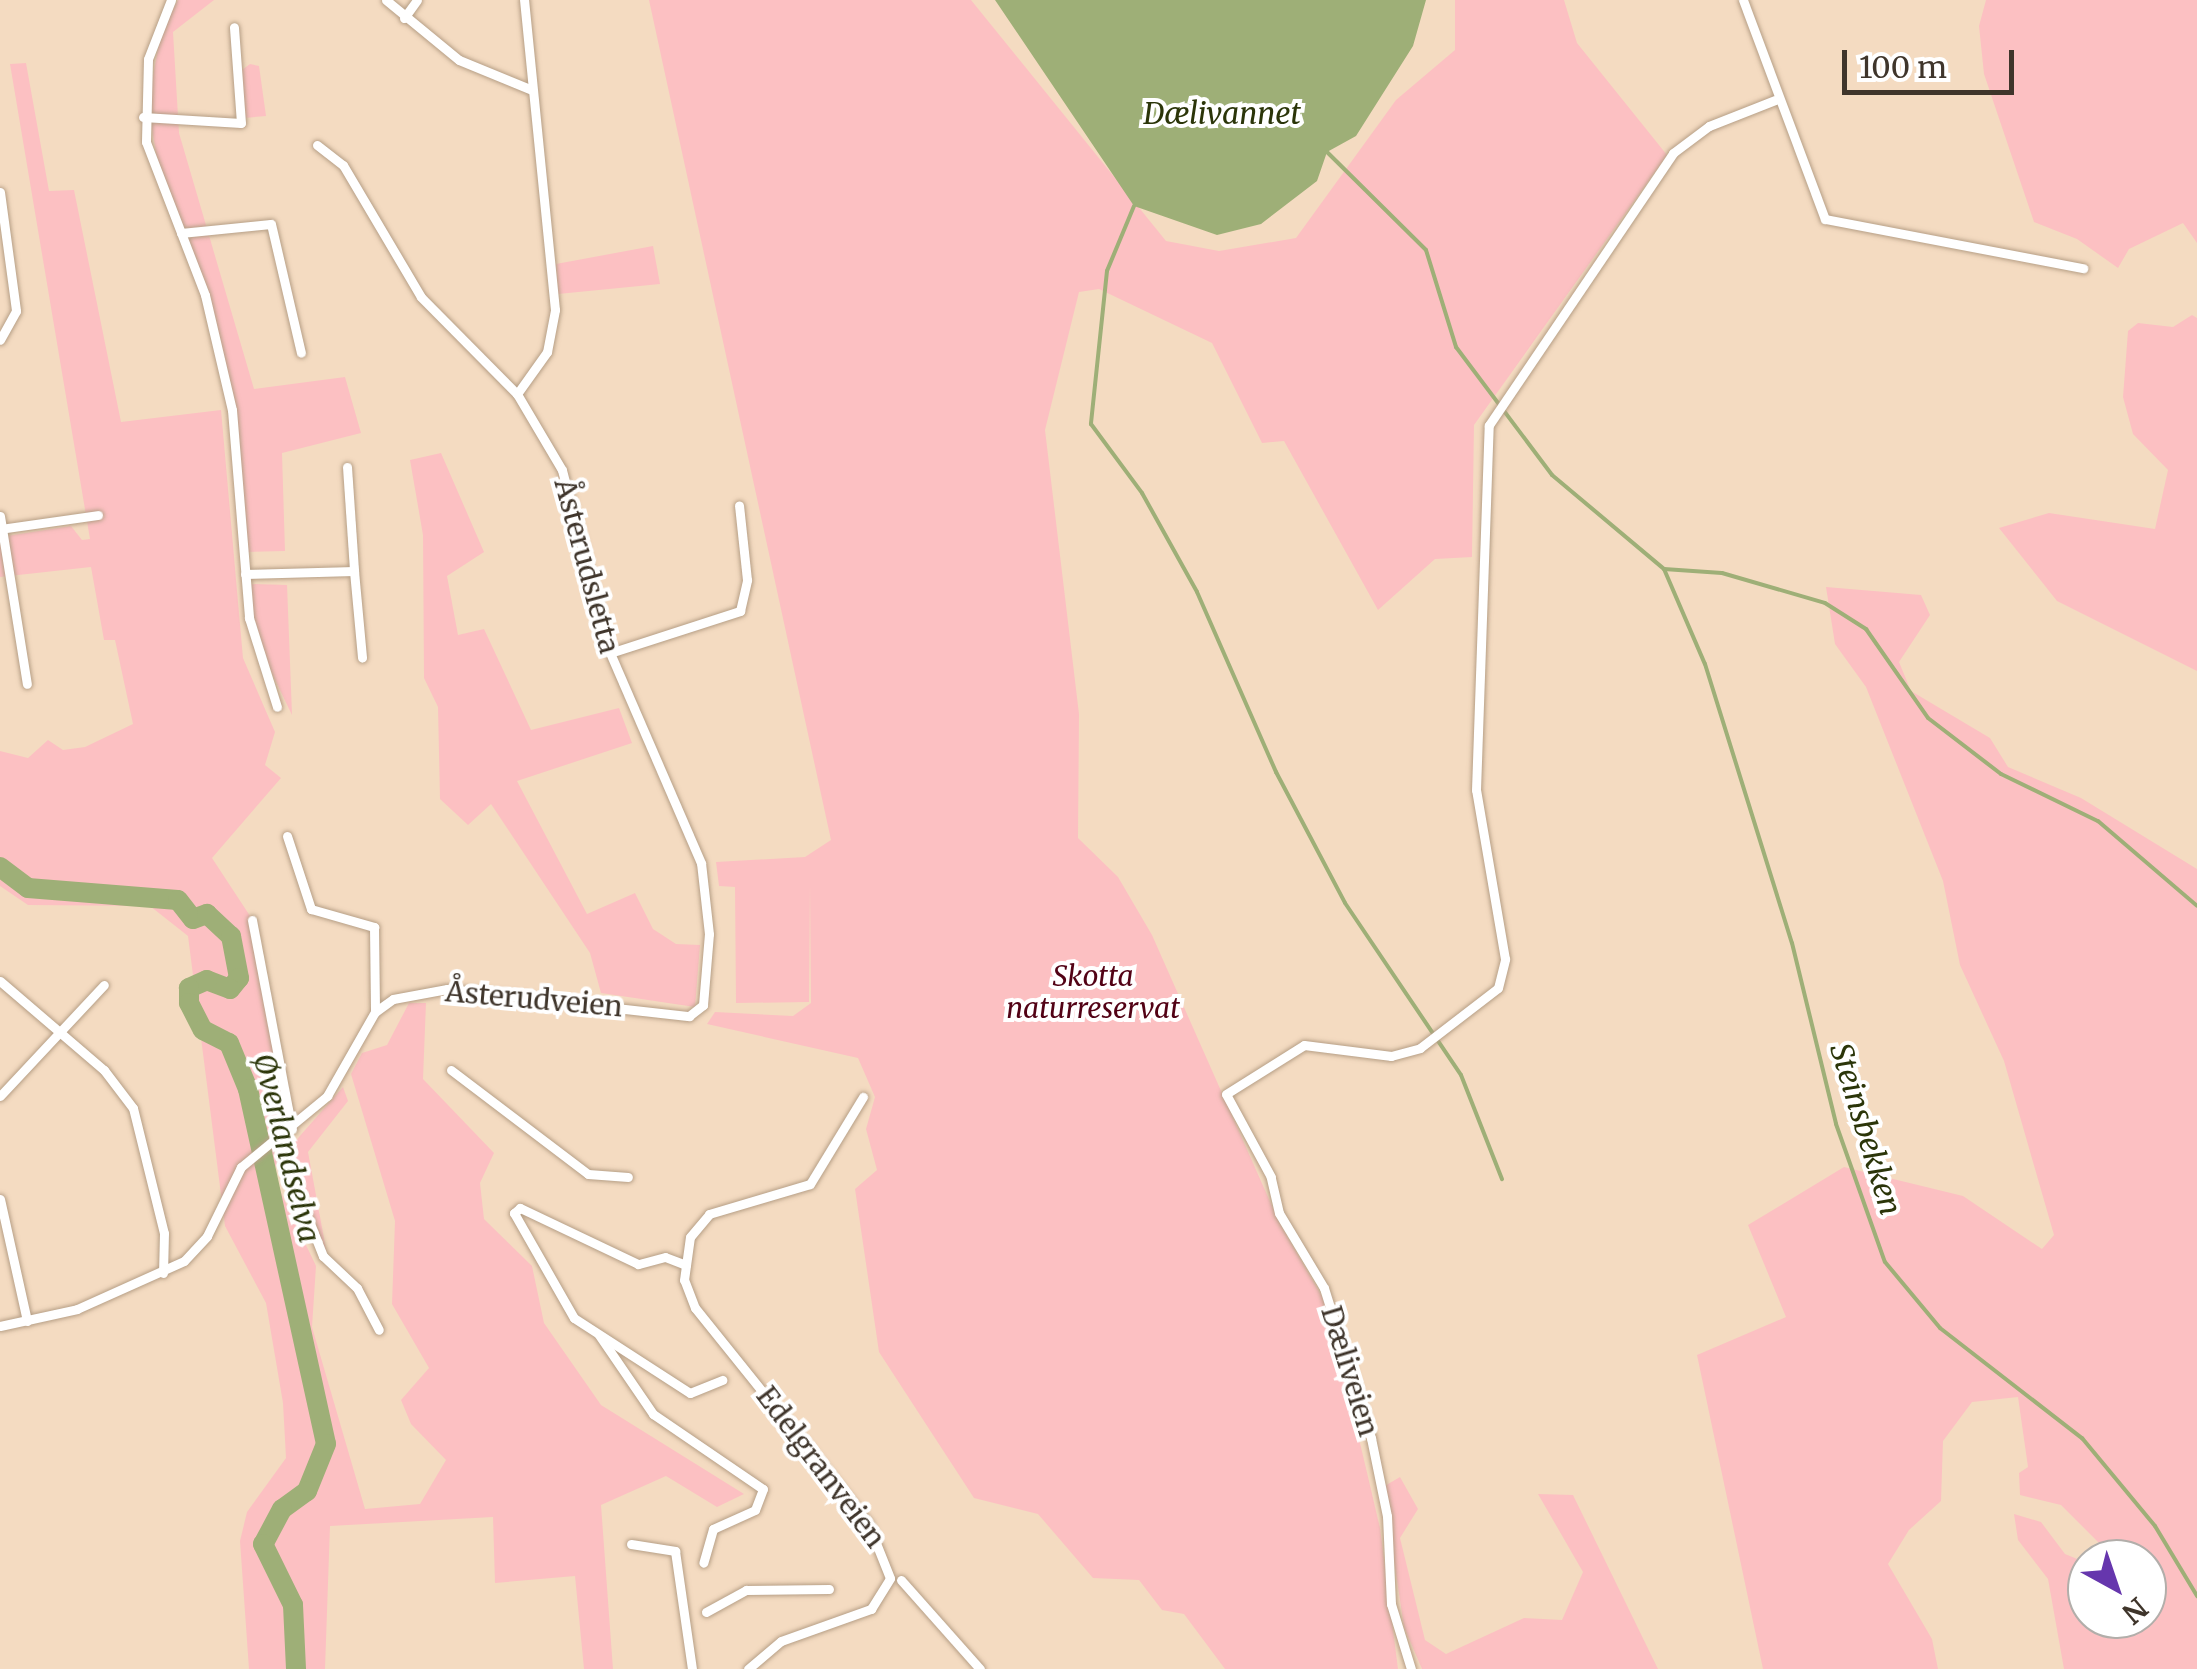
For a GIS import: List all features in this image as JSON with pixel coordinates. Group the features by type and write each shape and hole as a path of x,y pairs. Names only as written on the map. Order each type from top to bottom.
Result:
{"street":[{"path":"171,0 148,59 143,117 156,174 181,233 232,410 255,650 277,707"},
{"path":"386,0 404,18 488,78 532,90"},
{"path":"404,18 417,0"},
{"path":"517,394 547,352 555,310 524,0"},
{"path":"1743,0 1775,100 1802,150 1817,206 1838,228 2083,268"},
{"path":"143,117 241,123 234,27"},
{"name":"Dæliveien","path":"1411,1669 1390,1604 1386,1516 1372,1438 1324,1288 1278,1213 1271,1177 1226,1094 1304,1045 1391,1056 1420,1048 1498,988 1505,958 1476,790 1489,425 1673,152 1709,126 1775,100"},
{"name":"Åsterudsletta","path":"318,144 343,166 421,298 517,394 562,470 610,654 701,863 709,934 698,1015"},
{"path":"0,192 16,311 0,340"},
{"path":"181,233 272,224 301,353"},
{"path":"347,467 362,658"},
{"path":"610,654 740,611 747,580 738,505"},
{"path":"1,529 98,515"},
{"path":"0,516 27,684"},
{"path":"245,574 354,571"},
{"path":"0,1326 27,1321 163,1273 207,1236 248,1160 292,1129 339,1080 375,1012 374,926 312,909 287,836"},
{"path":"252,920 292,1129"},
{"path":"0,982 59,1032 133,1108 164,1234 163,1273"},
{"path":"0,1096 104,985"},
{"name":"Åsterudveien","path":"375,1012 412,992 447,990 698,1015"},
{"path":"451,1070 588,1174 628,1177"},
{"path":"723,1380 690,1393 566,1311 546,1261 515,1219 520,1208 622,1260 665,1257 686,1265 690,1237 709,1214 797,1189 824,1172 863,1096"},
{"path":"277,1140 323,1256 357,1288 379,1330"},
{"path":"0,1199 27,1321"},
{"name":"Edelgranveien","path":"686,1265 695,1308 812,1447 887,1555 888,1588 870,1609 781,1641 748,1669"},
{"path":"594,1328 653,1414 764,1489 755,1510 713,1528 703,1562"},
{"path":"631,1544 676,1551 692,1669"},
{"path":"901,1580 980,1669"},
{"path":"706,1612 746,1590 829,1589"}],"green space":[{"path":"178,0 214,0 173,32 179,133 254,389 345,377 361,433 282,453 285,551 245,552 233,393 159,171 148,105 161,31"},
{"name":"Skotta naturreservat","path":"649,0 971,0 1166,241 1219,251 1296,238 1396,100 1455,50 1455,0 1564,0 1577,43 1667,155 1474,425 1472,557 1435,559 1378,610 1284,441 1262,443 1212,343 1099,289 1079,292 1045,430 1079,714 1078,838 1118,877 1152,935 1280,1224 1328,1307 1380,1528 1398,1669 1225,1669 1184,1614 1162,1610 1139,1580 1093,1578 1038,1514 974,1498 879,1352 855,1189 877,1170 866,1129 875,1097 858,1058 707,1024 715,1012 793,1016 811,1003 810,885 809,1002 736,1003 735,887 719,886 716,862 805,857 831,840"},
{"path":"1986,0 2197,0 2197,243 2183,223 2129,249 2118,268 2077,239 2034,222 1984,74 1979,26"},
{"path":"26,63 49,191 74,190 121,422 221,410 243,658 275,732 265,765 281,778 212,858 252,919 290,1134 272,1174 316,1266 312,1327 365,1509 420,1504 446,1460 411,1424 401,1400 429,1368 392,1304 395,1221 351,1074 362,1053 387,1045 409,1003 426,1003 423,1079 494,1153 480,1183 484,1219 532,1266 544,1323 601,1405 744,1494 717,1507 666,1476 601,1505 613,1669 584,1669 575,1576 495,1583 493,1517 330,1526 325,1669 249,1669 240,1541 247,1512 286,1458 283,1403 266,1303 225,1226 188,936 150,906 28,905 0,886 0,751 28,758 48,740 63,750 85,747 133,724 115,640 104,640 91,567 0,577 0,537 71,526 82,540 90,539 10,64"},
{"path":"250,64 259,66 266,116 244,118 242,70"},
{"path":"653,246 660,284 558,294 556,264"},
{"path":"2192,315 2197,318 2197,671 2057,601 1999,528 2049,513 2155,529 2168,470 2133,434 2123,397 2128,331 2138,323 2173,327"},
{"path":"441,453 484,552 447,576 458,635 484,629 531,730 619,708 632,743 517,781 587,914 635,893 653,929 676,944 700,945 695,1007 601,993 590,953 491,804 468,825 440,799 438,707 424,678 423,535 410,460"},
{"path":"250,584 287,585 292,715 255,638"},
{"path":"1826,587 1921,595 1930,615 1899,662 1911,691 1990,738 2008,767 2081,798 2197,869 2197,1669 2064,1669 2048,1579 2018,1540 2014,1514 2041,1522 2067,1555 2067,1639 2167,1639 2167,1539 2095,1539 2061,1505 2020,1495 2019,1473 2028,1467 2018,1397 1972,1402 1943,1441 1941,1501 1909,1530 1888,1564 1932,1639 1938,1669 1763,1669 1697,1355 1786,1317 1748,1225 1844,1167 1963,1196 2042,1249 2054,1235 2004,1061 1960,965 1943,881 1866,687 1835,644"},
{"path":"343,1087 348,1101 308,1152 328,1260 284,1154"},
{"path":"1400,1477 1418,1509 1400,1538 1425,1640 1446,1654 1524,1618 1562,1620 1583,1572 1538,1494 1573,1495 1658,1669 1422,1669 1404,1627 1383,1487"}],"water":[{"name":"Dælivannet","path":"995,0 1426,0 1413,46 1356,136 1327,152 1317,181 1261,224 1217,235 1134,206"}],"waterway":[{"path":"1327,152 1426,250 1456,347 1552,475 1664,569"},
{"path":"1134,206 1107,271 1091,424 1142,493 1197,592 1276,772 1345,903 1461,1075 1502,1179"},
{"name":"Steinsbekken","path":"1664,569 1705,664 1792,943 1836,1124 1885,1262 1940,1328 2082,1438 2155,1526 2197,1596"},
{"path":"1664,569 1722,573 1825,603 1866,629 1928,718 2001,774 2098,821 2197,906"},
{"name":"Øverlandselva","path":"0,867 28,888 178,900 193,919 207,914 231,936 239,978 230,989 207,980 189,988 189,1003 203,1030 229,1043 248,1089 326,1444 307,1491 282,1509 263,1544 293,1605 296,1669"}]}
